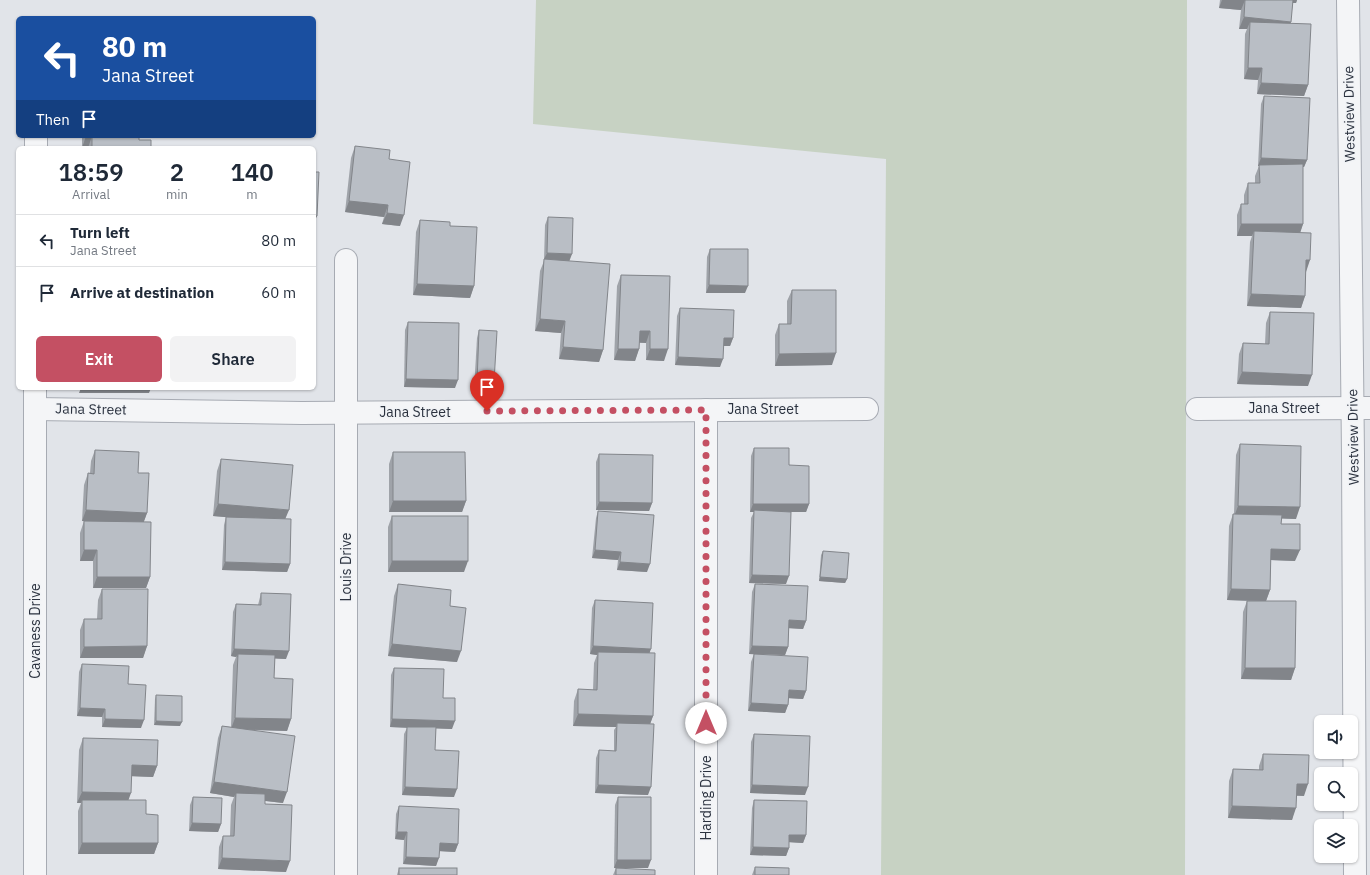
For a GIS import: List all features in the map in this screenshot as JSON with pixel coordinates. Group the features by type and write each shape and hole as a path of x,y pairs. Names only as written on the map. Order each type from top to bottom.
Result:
{"street":[{"name":"Westview Drive","path":"1348,0 1361,408 1355,875"},
{"name":"Louis Drive","path":"346,260 346,875"},
{"name":"Jana Street","path":"35,398 346,412 866,409"},
{"name":"Cavaness Drive","path":"35,398 35,875"},
{"name":"Jana Street","path":"1197,409 1361,408"},
{"name":"Harding Drive","path":"706,410 706,875"}],"green space":[{"path":"536,0 1187,0 1185,875 881,875 886,159 533,124"}],"building":[{"path":"1245,0 1293,0 1291,22 1244,17"},
{"path":"1250,22 1311,24 1308,85 1261,83 1262,68 1248,68"},
{"path":"1264,96 1310,98 1307,160 1261,158"},
{"path":"92,138 139,138 139,140 151,140 151,146 92,146"},
{"path":"355,146 390,150 389,159 410,162 404,215 387,213 388,205 349,201"},
{"path":"1303,164 1303,224 1241,224 1241,204 1248,204 1248,183 1260,183 1259,165"},
{"path":"316,172 319,172 317,216"},
{"path":"548,217 573,218 572,254 547,253"},
{"path":"420,220 450,222 450,226 477,227 474,286 417,284"},
{"path":"1254,231 1311,233 1310,260 1306,260 1305,296 1251,294"},
{"path":"710,249 748,249 748,286 709,285"},
{"path":"544,259 610,264 603,350 563,347 565,321 540,319"},
{"path":"621,275 670,276 668,349 650,349 650,331 640,331 639,349 618,349"},
{"path":"792,290 836,290 836,353 779,354 779,324 791,324"},
{"path":"680,308 734,310 733,338 724,338 723,359 678,357"},
{"path":"1270,312 1314,313 1312,375 1242,372 1243,343 1269,344"},
{"path":"408,322 459,323 458,380 406,379"},
{"path":"479,330 497,331 494,382 477,382"},
{"path":"1240,444 1301,446 1300,507 1238,506"},
{"path":"754,448 789,448 789,465 809,466 809,504 753,504"},
{"path":"95,450 139,452 138,473 149,473 147,513 86,510 88,473 94,474"},
{"path":"393,452 465,452 466,501 393,501"},
{"path":"599,454 653,455 652,503 599,502"},
{"path":"221,459 293,465 289,510 218,504"},
{"path":"754,510 791,512 789,576 752,575"},
{"path":"598,511 654,515 650,564 620,562 621,552 595,550"},
{"path":"1233,514 1282,515 1281,524 1300,524 1300,550 1271,549 1270,590 1231,589"},
{"path":"392,516 468,516 468,561 392,561"},
{"path":"226,517 291,519 290,564 225,562"},
{"path":"84,521 151,522 150,577 97,577 97,550 84,550"},
{"path":"823,551 849,553 847,579 820,577"},
{"path":"398,584 451,590 450,606 466,608 461,651 392,644"},
{"path":"755,584 808,586 806,621 789,620 788,647 752,646"},
{"path":"102,589 148,589 147,646 84,647 84,619 102,619"},
{"path":"261,593 291,594 289,651 234,649 236,604 261,605"},
{"path":"595,600 653,603 651,649 593,646"},
{"path":"1247,601 1296,601 1295,668 1245,668"},
{"path":"598,652 655,653 653,716 578,714 578,689 597,690"},
{"path":"238,654 275,655 274,678 293,679 291,719 235,718"},
{"path":"754,654 808,657 806,691 789,690 788,705 751,703"},
{"path":"82,664 129,666 128,684 146,685 144,720 105,719 105,709 80,708"},
{"path":"394,668 444,669 443,698 455,698 455,721 392,719"},
{"path":"156,695 182,696 182,722 156,721"},
{"path":"617,723 654,724 651,787 598,785 599,750 616,751"},
{"path":"222,726 295,736 287,792 214,782"},
{"path":"407,727 436,727 435,750 459,751 457,789 405,787"},
{"path":"754,734 810,736 808,787 752,785"},
{"path":"83,738 158,740 157,766 132,765 131,793 82,792"},
{"path":"1263,754 1309,755 1308,784 1297,784 1296,808 1232,806 1233,769 1263,770"},
{"path":"236,793 265,794 265,804 292,805 290,861 222,858 223,836 234,836"},
{"path":"193,797 222,798 221,824 192,823"},
{"path":"618,797 651,797 651,860 617,860"},
{"path":"82,800 146,800 146,814 158,815 158,843 82,843"},
{"path":"754,800 807,801 806,835 789,835 789,848 753,847"},
{"path":"399,806 459,809 458,844 440,843 439,858 406,857 407,832 397,832"},
{"path":"755,867 789,868 789,875 755,875"},
{"path":"399,868 457,868 457,875 399,875"},
{"path":"616,868 655,870 655,875 616,875"}],"route":[{"path":"487,411 706,410 706,723"}]}
